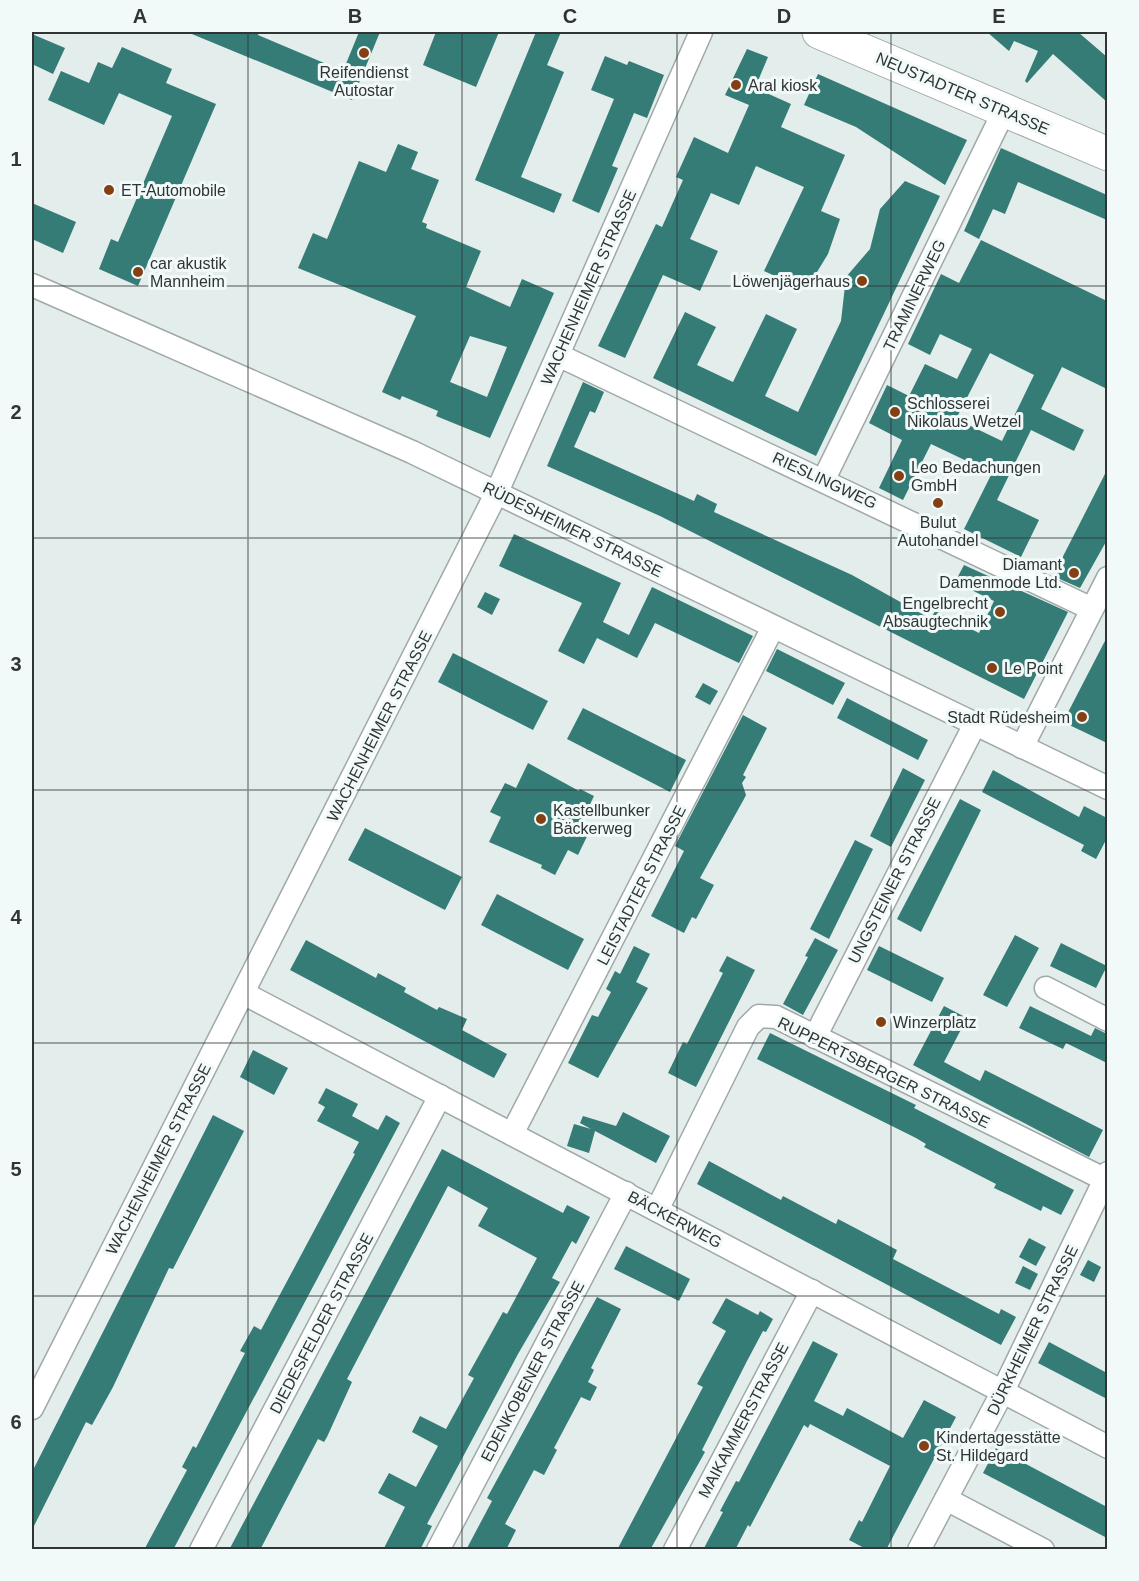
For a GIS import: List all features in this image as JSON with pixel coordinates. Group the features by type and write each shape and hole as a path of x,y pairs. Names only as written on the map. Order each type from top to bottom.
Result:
{"main road":[{"name":"NEUSTADTER STRASSE","path":"819,32 1107,154"}],"street":[{"name":"WACHENHEIMER STRASSE","path":"32,1408 497,492 701,32"},
{"name":"TRAMINERWEG","path":"824,479 1004,111"},
{"name":"RÜDESHEIMER STRASSE","path":"32,285 412,452 1107,788"},
{"name":"RIESLINGWEG","path":"558,355 824,479 1092,609"},
{"path":"1022,747 1107,578"},
{"name":"LEISTADTER STRASSE","path":"512,1134 769,635"},
{"name":"UNGSTEINER STRASSE","path":"814,1037 975,724"},
{"path":"1046,988 1107,1020"},
{"name":"BÄCKERWEG","path":"243,993 1107,1447"},
{"name":"RUPPERTSBERGER STRASSE","path":"657,1210 748,1027 759,1016 776,1017 1106,1178"},
{"name":"DIEDESFELDER STRASSE","path":"201,1550 440,1096"},
{"name":"DÜRKHEIMER STRASSE","path":"919,1550 1003,1391 1106,1178"},
{"name":"EDENKOBENER STRASSE","path":"438,1550 626,1193"},
{"name":"MAIKAMMERSTRASSE","path":"675,1550 812,1291"},
{"path":"946,1499 1043,1550"}],"building":[{"path":"187,32 259,32 258,35 343,71 359,32 380,32 352,100"},
{"path":"436,32 499,32 476,87 423,65"},
{"path":"536,32 561,32 547,65 564,72 521,177 562,194 554,213 475,180"},
{"path":"987,32 1078,32 1107,57 1107,102 1053,54 1027,83 1025,81 1038,51 1014,41 1009,51"},
{"path":"32,34 65,48 53,74 32,64"},
{"path":"122,47 172,69 166,83 216,104 138,286 99,269 111,239 118,242 172,116 119,93 104,125 48,100 61,71 89,83 98,62 112,68"},
{"path":"747,49 768,57 755,88 791,104 781,127 845,155 821,211 840,219 828,254 806,290 764,271 804,187 756,166 739,205 711,193 690,239 718,251 700,291 663,275 625,358 598,346 656,224 662,227 683,180 676,177 694,137 728,153 749,105 725,95"},
{"path":"605,56 627,65 629,61 664,75 647,118 634,113 612,166 618,168 599,213 572,201 614,99 591,90"},
{"path":"818,74 967,140 945,185 856,127 804,105"},
{"path":"398,144 418,152 411,169 439,180 422,222 427,224 426,228 481,251 466,287 510,307 522,279 554,293 490,438 436,416 438,411 402,396 400,400 382,392 416,316 298,268 313,233 327,239 359,161 386,172","holes":["470,336 507,347 487,397 450,382"]},
{"path":"1001,148 1107,195 1107,220 1018,182 1005,214 993,209 979,239 964,231"},
{"path":"905,181 940,196 816,456 653,378 685,312 716,327 697,365 733,382 766,314 797,329 765,396 798,412 841,321 846,277 870,249 880,209"},
{"path":"32,203 76,222 63,253 32,239"},
{"path":"981,240 1107,301 1107,389 1062,367 1041,409 1084,430 1074,451 1031,430 997,500 1039,520 1021,557 964,529 992,473 931,444 903,500 879,488 902,440 869,423 887,385 909,396 925,364 957,379 972,349 940,334 930,355 908,344 941,274 959,283","holes":["990,353 1034,375 1002,441 956,419"]},
{"path":"583,382 604,392 595,413 590,411 574,447 694,501 697,494 717,504 714,512 852,575 931,619 935,611 979,633 994,601 955,582 964,565 1068,612 1024,699 660,516 547,466"},
{"path":"1107,470 1107,540 1080,588 1053,576"},
{"path":"514,534 621,583 603,622 629,635 652,587 753,636 739,663 655,623 637,658 597,638 584,664 558,651 582,603 499,566"},
{"path":"485,592 500,599 492,615 477,607"},
{"path":"1107,637 1107,743 1063,722"},
{"path":"777,649 845,683 833,705 766,671"},
{"path":"453,653 548,701 533,730 438,682"},
{"path":"703,683 718,691 710,705 695,697"},
{"path":"847,698 928,740 918,760 837,718"},
{"path":"583,708 686,760 670,792 567,739"},
{"path":"743,715 767,728 743,775 746,777 742,783 746,795 700,878 714,885 696,919 692,917 684,933 651,916 684,851 675,846"},
{"name":"Kastellbunker Bäckerweg","path":"528,763 579,791 580,789 594,796 582,821 592,826 578,855 568,850 555,875 541,868 542,865 489,842 501,817 490,812 505,783 516,788"},
{"path":"903,768 925,780 891,847 870,836"},
{"path":"993,770 1079,817 1084,806 1107,818 1107,838 1096,859 1081,851 1084,845 982,792"},
{"path":"960,799 981,810 921,932 897,919"},
{"path":"365,828 462,877 445,910 348,860"},
{"path":"855,840 873,849 829,939 810,929"},
{"path":"497,894 584,939 568,970 481,925"},
{"path":"1015,935 1039,948 1007,1007 983,995"},
{"path":"815,938 838,950 803,1015 783,1004 808,957 805,956"},
{"path":"306,940 376,978 378,973 406,988 404,992 437,1010 439,1007 467,1019 462,1030 507,1054 494,1078 290,970"},
{"path":"1061,943 1107,966 1096,988 1050,966"},
{"path":"634,946 650,954 636,982 648,988 598,1078 568,1063 592,1015 598,1017 611,992 606,989 615,971 620,974"},
{"path":"879,946 944,978 932,1002 867,970"},
{"path":"727,956 755,970 696,1087 668,1073 683,1042 687,1044 723,973 719,971"},
{"path":"944,1006 967,1018 944,1062 980,1081 985,1070 1103,1130 1089,1157 913,1065"},
{"path":"1030,1006 1091,1036 1095,1028 1107,1034 1107,1063 1066,1043 1063,1049 1019,1028"},
{"path":"770,1033 916,1105 914,1108 1074,1190 1061,1215 1043,1206 1041,1211 994,1188 996,1184 924,1147 926,1144 916,1138 757,1059"},
{"path":"253,1050 288,1068 274,1095 240,1077"},
{"path":"326,1088 358,1104 352,1116 378,1130 386,1115 400,1123 173,1550 144,1550 187,1470 182,1467 193,1446 196,1448 245,1353 240,1351 254,1326 261,1330 355,1154 353,1153 359,1142 317,1121 325,1107 318,1103"},
{"path":"623,1112 670,1136 656,1163 595,1131 589,1153 567,1146 574,1124 591,1129 580,1123 583,1116 616,1126"},
{"path":"213,1115 244,1131 173,1269 169,1268 113,1387 92,1425 86,1422 32,1530 32,1472"},
{"path":"442,1149 563,1213 567,1205 590,1217 576,1244 572,1241 552,1278 560,1282 518,1354 427,1524 432,1526 420,1550 383,1550 405,1507 378,1493 389,1473 416,1487 438,1446 412,1432 420,1416 446,1429 474,1378 468,1375 503,1312 507,1314 537,1258 478,1226 488,1208 448,1186 347,1379 352,1382 327,1437 324,1442 318,1439 260,1550 229,1550"},
{"path":"709,1161 781,1200 783,1196 836,1224 838,1219 897,1250 893,1259 999,1314 1001,1309 1016,1317 1001,1345 697,1184"},
{"path":"1029,1238 1046,1247 1036,1266 1019,1257"},
{"path":"626,1246 690,1279 679,1301 614,1269"},
{"path":"1088,1260 1101,1267 1094,1282 1080,1275"},
{"path":"1023,1266 1038,1274 1030,1290 1015,1283"},
{"path":"597,1297 621,1309 591,1368 594,1370 588,1382 597,1387 590,1401 581,1397 554,1448 557,1450 544,1475 534,1470 505,1524 516,1530 506,1550 466,1550 492,1501 487,1498"},
{"path":"726,1298 758,1315 760,1311 773,1319 766,1332 763,1331 747,1361 702,1450 705,1452 650,1550 617,1550 703,1387 697,1384 726,1331 712,1323"},
{"path":"813,1341 838,1354 814,1401 843,1416 847,1408 903,1438 924,1400 956,1417 886,1550 868,1550 849,1540 859,1520 862,1522 890,1466 810,1424 808,1428 804,1425 750,1527 748,1525 735,1550 703,1550 723,1512 720,1511 736,1481 739,1482"},
{"path":"1049,1342 1107,1373 1107,1399 1038,1363"},
{"path":"996,1448 1107,1507 1107,1538 983,1473"}],"place":[{"name":"Reifendienst Autostar","path":"364,53"},
{"name":"Aral kiosk","path":"736,85"},
{"name":"ET-Automobile","path":"109,190"},
{"name":"car akustik Mannheim","path":"138,272"},
{"name":"Löwenjägerhaus","path":"862,281"},
{"name":"Schlosserei Nikolaus Wetzel","path":"895,412"},
{"name":"Leo Bedachungen GmbH","path":"899,476"},
{"name":"Bulut Autohandel","path":"938,503"},
{"name":"Diamant Damenmode Ltd.","path":"1074,573"},
{"name":"Engelbrecht Absaugtechnik","path":"1000,612"},
{"name":"Le Point","path":"992,668"},
{"name":"Stadt Rüdesheim","path":"1082,717"},
{"name":"Kastellbunker Bäckerweg","path":"541,819"},
{"name":"Winzerplatz","path":"881,1022"},
{"name":"Kindertagesstätte St. Hildegard","path":"924,1446"}]}
